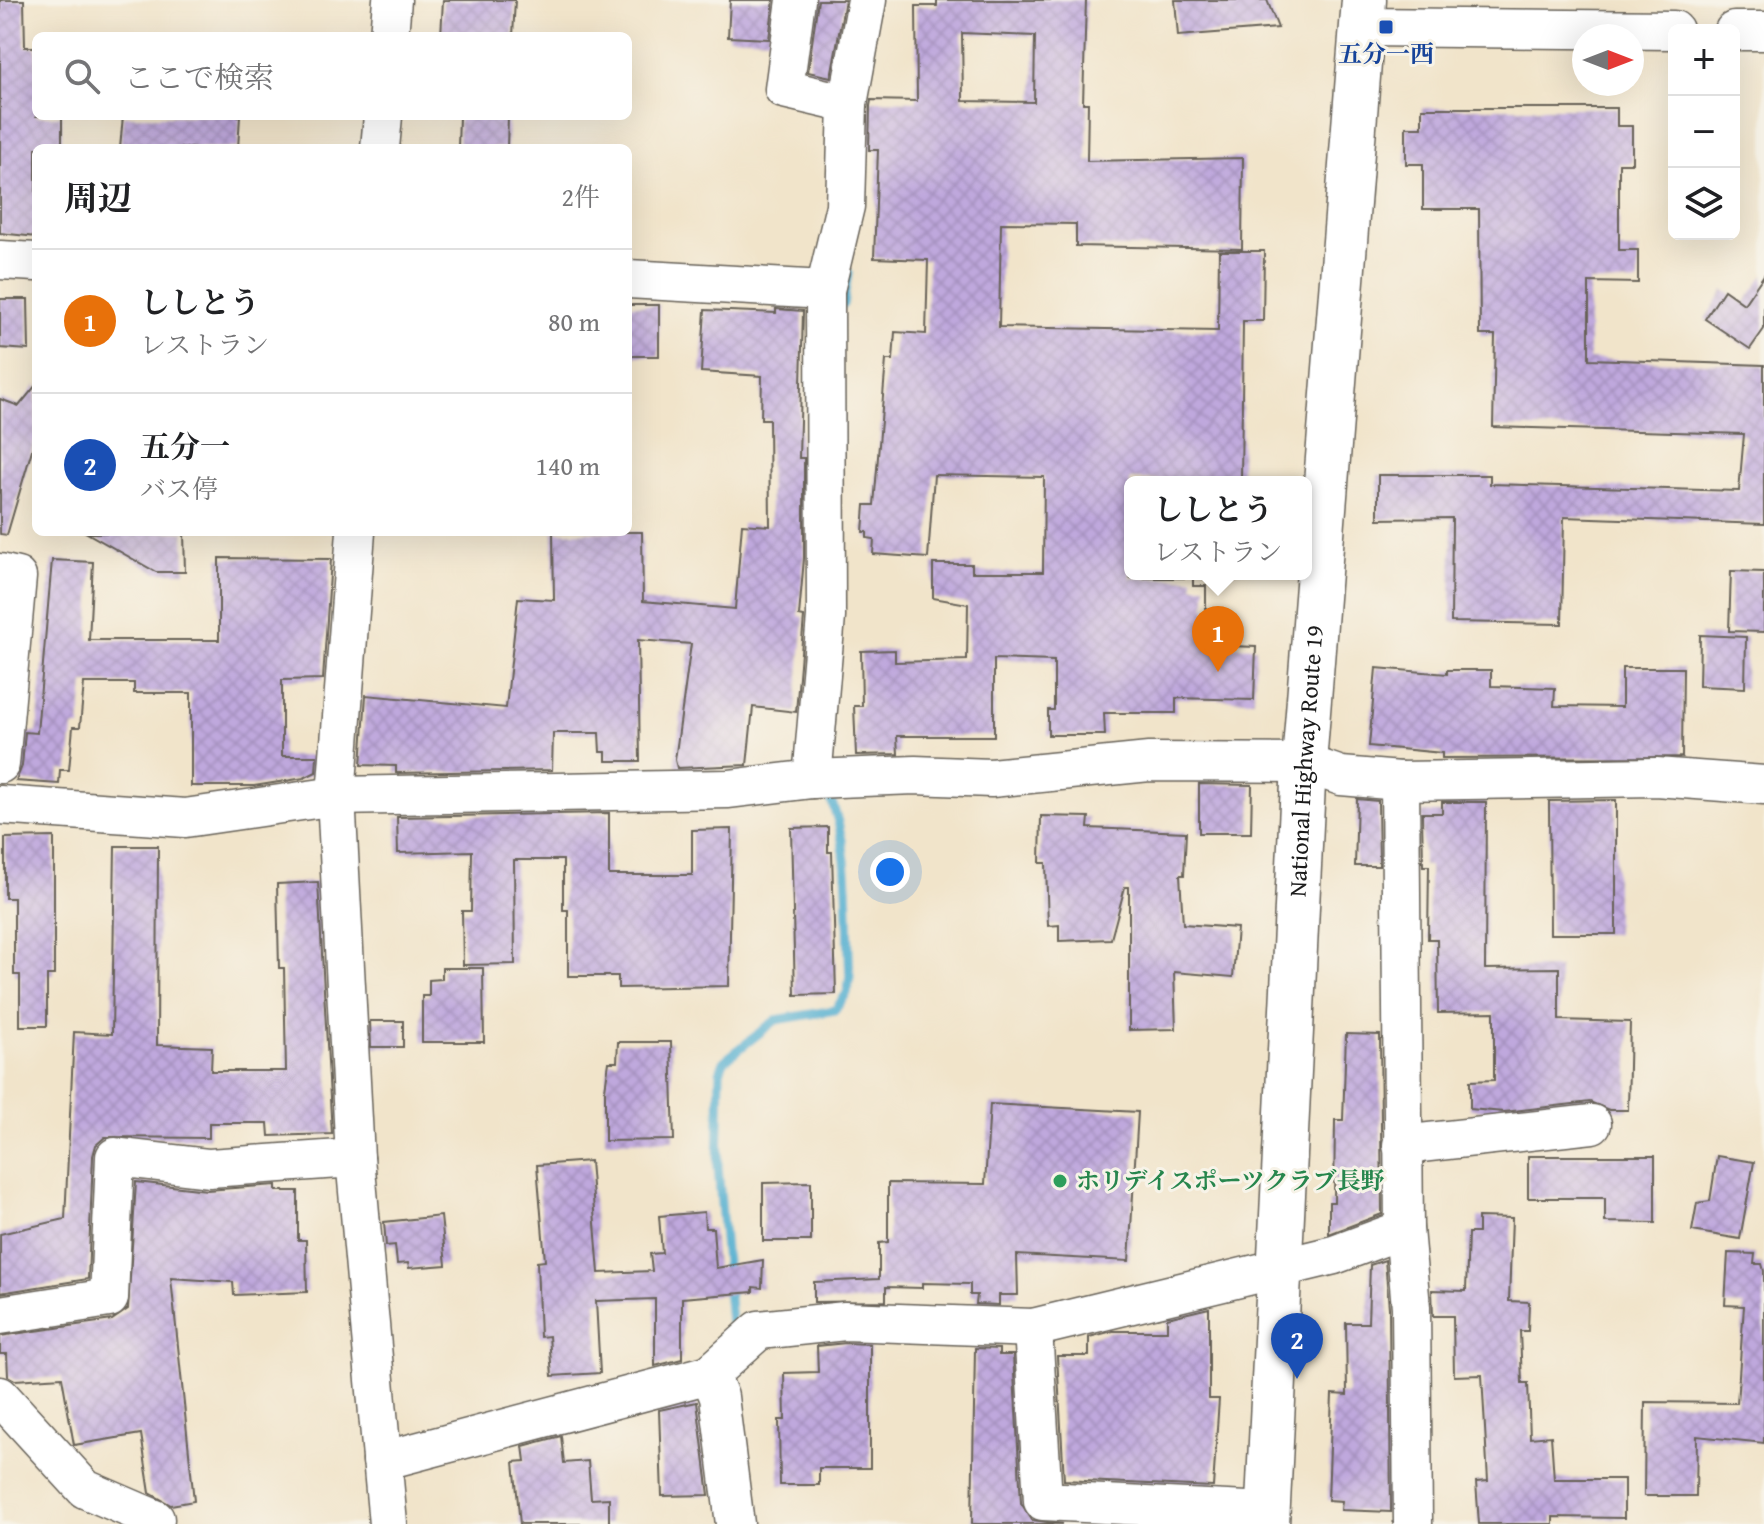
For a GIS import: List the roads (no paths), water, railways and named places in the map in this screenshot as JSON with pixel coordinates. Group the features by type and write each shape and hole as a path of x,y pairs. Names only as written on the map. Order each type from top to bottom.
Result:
{"highway":[{"name":"National Highway Route 19","path":"1267,1518 1304,763 1363,13"}],"street":[{"path":"389,32 392,0"},
{"path":"796,0 784,89 848,104"},
{"path":"812,779 826,617 825,290 845,206 848,104 867,0"},
{"path":"1363,13 1668,30"},
{"path":"1740,31 1764,31"},
{"path":"380,144 383,120"},
{"path":"0,260 32,262"},
{"path":"632,279 825,290"},
{"path":"356,536 336,796 355,1158 388,1524"},
{"path":"0,573 17,577 0,764"},
{"path":"0,805 185,818 336,796 729,789 812,779 1020,777 1149,762 1304,763 1341,776 1400,781 1656,777 1764,785"},
{"path":"1400,781 1402,1145 1404,1229 1411,1307 1413,1524"},
{"path":"1402,1145 1592,1124"},
{"path":"0,1315 109,1298 115,1157 209,1168 355,1158"},
{"path":"382,1461 710,1374 759,1330 845,1321 1033,1328 1334,1255 1404,1229"},
{"path":"1033,1328 1043,1501 1267,1518"},
{"path":"710,1374 719,1397 735,1524"},
{"path":"0,1396 85,1489 155,1519"}],"waterway":[{"path":"843,304 848,272"},
{"path":"731,1323 718,1167 720,1072 724,1061 776,1020 835,1010 847,993 850,977 845,860 836,814 828,792"}],"place":[{"name":"五分一西","path":"1386,27"},
{"name":"ししとう","path":"1218,672"},
{"name":"ホリデイスポーツクラブ長野","path":"1060,1181"},
{"name":"五分一","path":"1297,1379"}]}
